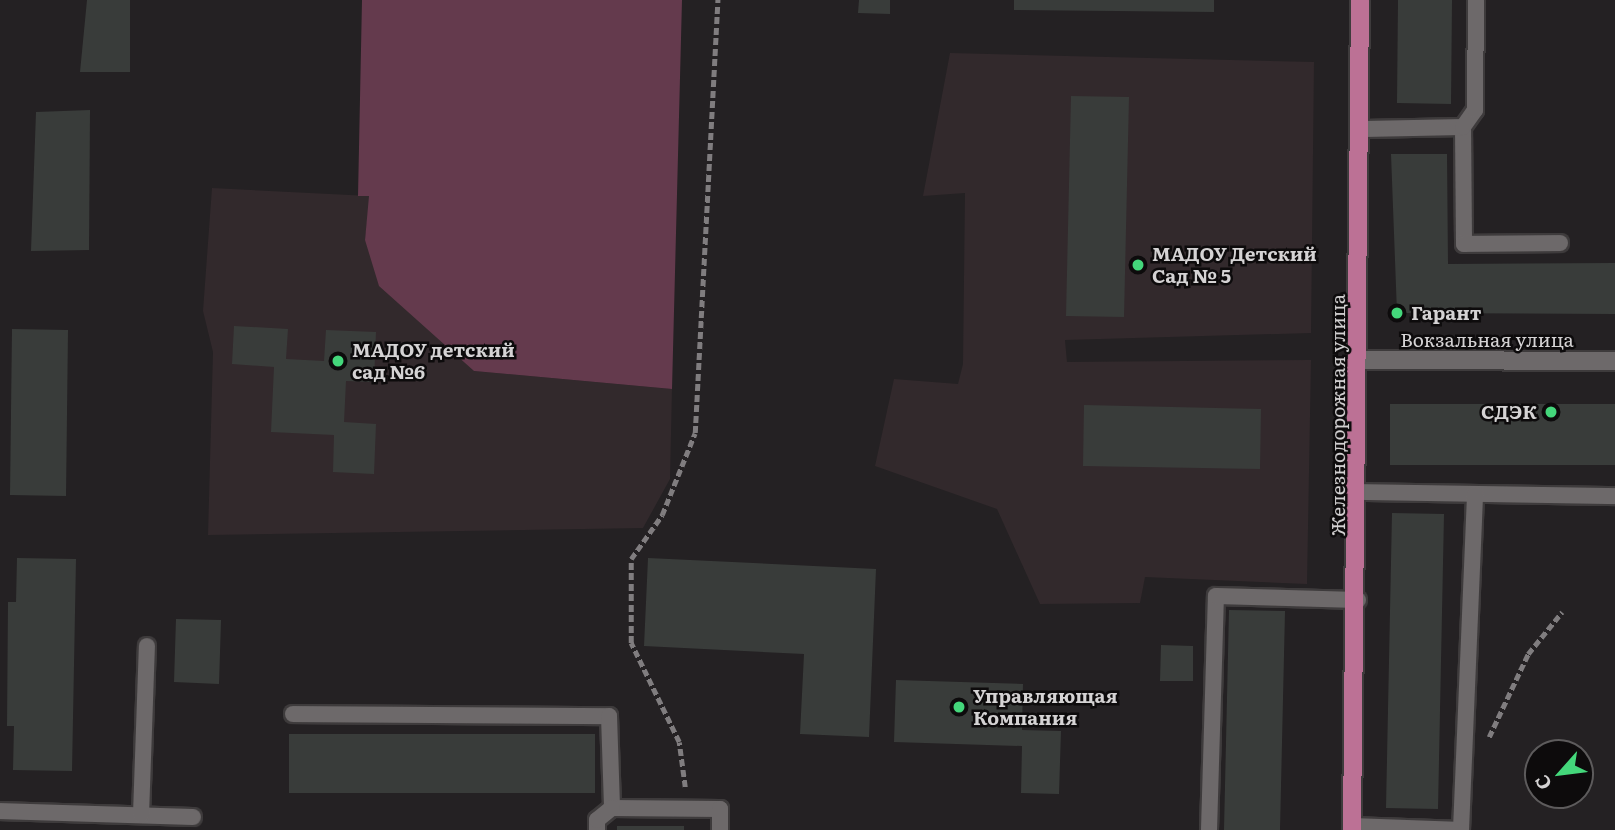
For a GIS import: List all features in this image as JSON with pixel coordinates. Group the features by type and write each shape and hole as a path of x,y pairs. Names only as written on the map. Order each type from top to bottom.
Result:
{"main road":[{"name":"Железнодорожная улица","path":"1352,828 1360,492 1358,360 1364,129 1360,0"}],"street":[{"name":"Вокзальная улица","path":"1358,360 1615,361"}],"lane":[{"path":"1476,0 1475,110 1463,127 1464,244 1560,243"},
{"path":"1364,129 1463,127"},
{"path":"1360,492 1615,496"},
{"path":"1352,828 1461,830 1475,494"},
{"path":"1209,830 1216,596 1358,600"},
{"path":"141,816 147,646"},
{"path":"293,714 609,716 612,808"},
{"path":"597,830 597,820 612,808 720,809 720,830"},
{"path":"0,811 193,817"}],"path":[{"path":"687,809 679,743 631,643 631,559 662,516 695,433 718,0"},
{"path":"1486,749 1528,654 1562,612"}],"shaded area":[{"path":"362,0 682,0 672,389 474,371 379,286 365,240 369,196 358,196"},
{"path":"950,53 1314,62 1311,333 1065,340 1067,362 1311,360 1307,584 1145,577 1140,603 1040,604 997,509 875,466 894,379 958,384 963,364 965,193 923,196"},
{"name":"МАДОУ детский сад №6","path":"212,188 370,196 365,240 474,371 672,389 670,479 643,528 208,535 213,352 203,311"}],"building":[{"path":"87,0 130,0 130,72 80,72"},
{"path":"859,0 890,0 890,14 858,13"},
{"path":"1014,0 1214,0 1214,12 1014,10"},
{"path":"1398,0 1452,0 1451,104 1397,103"},
{"path":"1071,96 1129,97 1124,317 1066,316"},
{"path":"90,110 89,250 31,251 36,112"},
{"path":"1391,154 1447,154 1448,264 1615,263 1615,314 1397,313"},
{"path":"234,326 288,329 286,359 324,361 326,330 376,332 374,382 346,381 344,422 376,424 374,474 333,472 334,435 271,432 274,367 232,364"},
{"path":"12,329 68,330 66,496 10,495"},
{"path":"1390,404 1615,404 1615,465 1390,465"},
{"path":"1084,405 1261,409 1260,469 1083,466"},
{"path":"1392,513 1444,514 1438,809 1386,808"},
{"path":"17,558 76,559 72,771 13,770 14,726 7,726 8,602 16,602"},
{"path":"648,558 876,569 869,737 800,734 804,654 644,646"},
{"path":"1229,610 1285,611 1280,830 1224,830"},
{"path":"176,619 221,620 219,684 174,682"},
{"path":"1161,645 1193,646 1193,681 1160,681"},
{"name":"Управляющая Компания","path":"896,680 1023,684 1022,730 1061,731 1059,794 1021,793 1022,746 894,742"},
{"path":"289,734 595,734 595,793 289,793"},
{"path":"617,826 684,826 684,830 617,830"}],"place":[{"name":"МАДОУ Детский Сад № 5","path":"1138,265"},
{"name":"Гарант","path":"1397,313"},
{"name":"МАДОУ детский сад №6","path":"338,361"},
{"name":"СДЭК","path":"1551,412"},
{"name":"Управляющая Компания","path":"959,707"}]}
